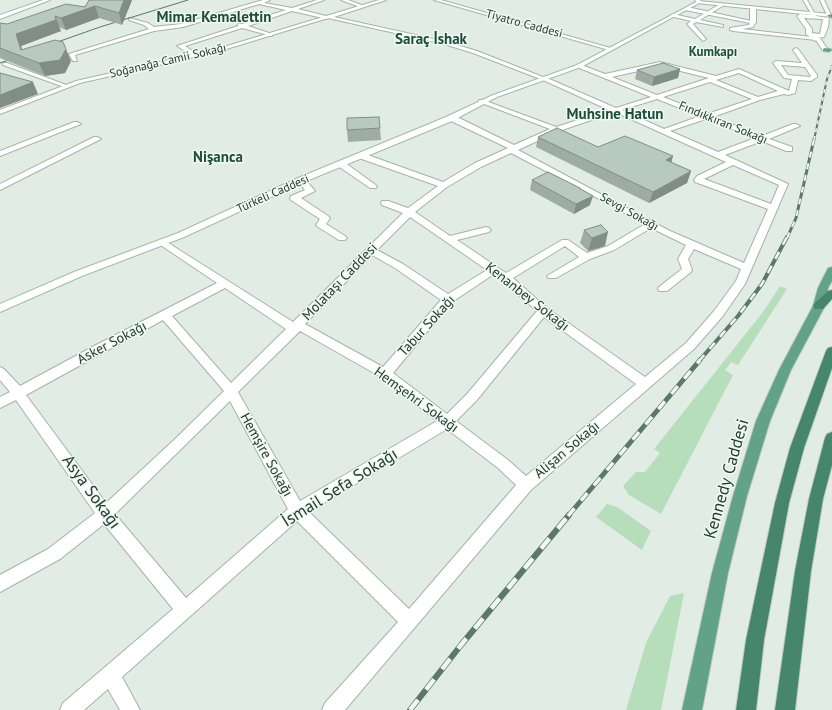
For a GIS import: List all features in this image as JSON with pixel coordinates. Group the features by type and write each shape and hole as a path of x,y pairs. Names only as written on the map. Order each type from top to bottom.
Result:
{"highway":[{"path":"819,306 832,293"},
{"path":"746,710 755,640 782,503 796,448 832,351"},
{"path":"785,710 802,571 816,499 832,438"}],"main road":[{"name":"Kennedy Caddesi","path":"692,710 720,573 740,496 763,421 785,370 819,306 822,288 832,270"}],"street":[{"path":"0,17 48,0"},
{"path":"75,60 72,54 152,29 174,28 268,0"},
{"path":"196,56 180,46 322,0"},
{"path":"346,0 362,6"},
{"name":"Soğanağa Camii Sokağı","path":"0,112 66,86 100,76 196,56 384,0"},
{"name":"Tiyatro Caddesi","path":"436,0 611,49"},
{"path":"805,0 814,14"},
{"path":"822,0 831,16"},
{"path":"698,1 754,9 831,16"},
{"name":"Türkeli Caddesi","path":"0,308 78,274 162,242 301,180 452,118 481,102 579,66 687,9 698,1"},
{"path":"259,3 328,17 389,32 427,38 475,52 545,79 734,161"},
{"path":"703,39 690,24 722,5"},
{"path":"687,9 753,22"},
{"path":"754,9 753,22 751,26 732,29 749,33 815,38 822,36 826,18 800,16 809,29 810,34 815,38 827,50"},
{"path":"674,16 721,26"},
{"path":"213,17 220,19"},
{"path":"131,19 146,24 152,29"},
{"path":"234,23 270,35"},
{"path":"796,50 807,65 815,76 809,80 786,78 776,63 807,65"},
{"path":"5,64 66,86"},
{"path":"606,76 660,64 713,79 758,99"},
{"name":"Fındıkkıran Sokağı","path":"579,66 789,149"},
{"name":"Molataşı Caddesi","path":"0,584 54,554 77,538 105,514 232,391 409,212 444,185 478,165 556,129 739,71 783,92"},
{"path":"664,131 758,99 783,92 793,92 795,79"},
{"path":"481,102 556,129"},
{"name":"Sevgi Sokağı","path":"452,118 652,224 692,244 747,268"},
{"path":"0,154 77,124"},
{"path":"718,155 796,126"},
{"path":"0,187 97,139"},
{"path":"362,156 444,185"},
{"path":"734,161 698,180 772,208"},
{"name":"Alişan Sokağı","path":"332,710 526,486 695,341 718,314 741,282 772,208 784,184 734,161"},
{"path":"341,164 373,186"},
{"path":"301,180 311,191 294,198 325,218 321,225 342,238"},
{"name":"Kenanbey Sokağı","path":"385,203 409,212 506,278 543,310 645,384"},
{"path":"552,276 586,257 611,248 652,224"},
{"path":"448,239 486,230"},
{"name":"Hemşehri Sokağı","path":"162,242 224,284 296,327 384,374 503,464 526,486"},
{"path":"506,278 565,242 586,257"},
{"path":"663,289 687,270 683,259 692,244"},
{"path":"371,250 399,266 448,298"},
{"name":"Tabur Sokağı","path":"384,374 448,298 494,270"},
{"name":"Asker Sokağı","path":"0,403 100,348 224,284"},
{"name":"İsmail Sefa Sokağı","path":"70,710 297,512 447,422 472,397 543,310"},
{"name":"Hemşire Sokağı","path":"165,315 232,391 297,512 409,621"},
{"name":"Asya Sokağı","path":"0,372 18,393 105,514 185,610"},
{"path":"110,674 130,710"}],"green space":[{"path":"780,286 787,289 738,365 731,362 725,370 733,375 661,514 629,495 623,486 636,472 645,472 660,453 654,449 763,312"},
{"path":"607,504 617,507 651,531 642,550 596,517"},
{"path":"684,593 661,710 626,710 646,643 670,596"}],"building":[{"path":"89,0 124,0 119,13 95,6 61,18 55,16 56,20 16,34 21,50 55,40 63,42 66,49 60,60 39,63 0,48 0,23 7,24 66,4 85,7"},
{"path":"663,63 680,69 654,77 637,70"},
{"path":"0,73 33,82 0,95"},
{"path":"379,117 380,128 347,130 347,118"},
{"path":"557,128 598,147 625,136 673,156 666,160 691,171 653,192 538,137"},
{"path":"548,172 593,196 576,204 532,180"},
{"path":"601,225 608,232 592,238 584,230"}],"tram line":[{"path":"49,45 100,27 188,0"},
{"path":"0,63 17,57"}],"railway":[{"path":"814,140 827,79 832,66"},
{"path":"787,238 796,218 814,139"},
{"path":"699,361 738,316 762,284 787,237"},
{"path":"568,516 700,360"},
{"path":"410,710 461,645 569,515"}],"district":[{"name":"Mimar Kemalettin","path":"214,18"},
{"name":"Saraç İshak","path":"431,40"},
{"name":"Kumkapı","path":"713,52"},
{"name":"Muhsine Hatun","path":"615,115"},
{"name":"Nişanca","path":"218,158"}]}
